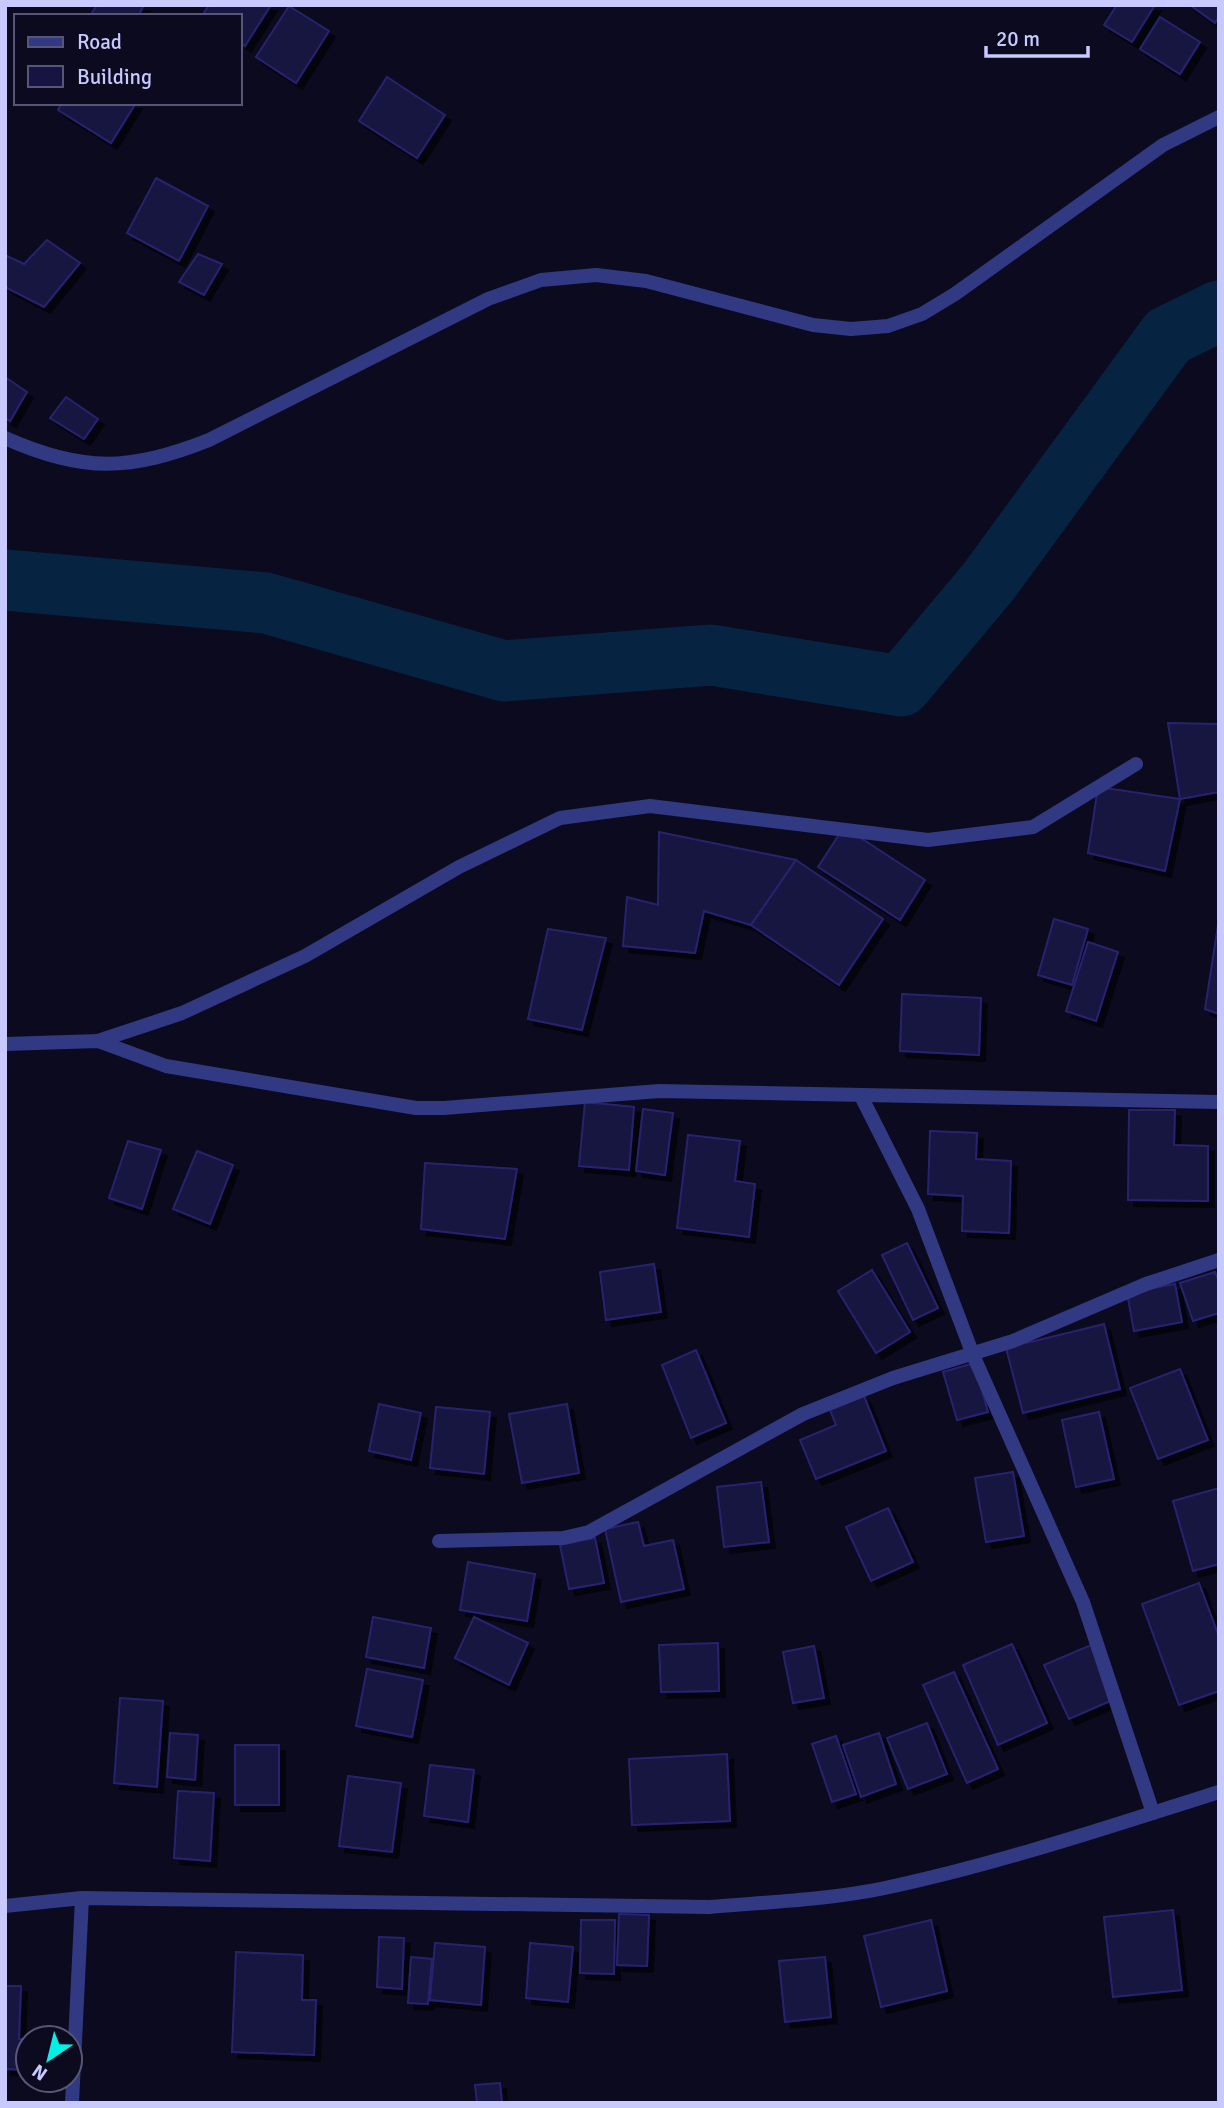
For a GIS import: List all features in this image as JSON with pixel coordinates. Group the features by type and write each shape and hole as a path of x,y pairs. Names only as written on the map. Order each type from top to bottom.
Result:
{"street":[{"path":"5,438 60,460 96,464 135,463 171,455 209,440 488,299 541,280 596,275 646,281 813,325 851,329 888,326 922,313 956,294 1163,145 1219,117"},
{"path":"5,1044 98,1041 182,1013 306,956 458,867 560,818 650,806 928,840 1033,827 1136,764"},
{"path":"98,1041 166,1066 416,1108 659,1091 1219,1102"},
{"path":"861,1096 918,1209 973,1356 1083,1602 1153,1813"},
{"path":"439,1541 563,1538 589,1532 779,1425 893,1378 973,1356 1146,1284 1219,1260"},
{"path":"5,1906 82,1898 709,1907 746,1904 881,1888 1032,1851 1219,1793"},
{"path":"72,2103 82,1898"}],"building":[{"path":"97,5 144,5 139,14 91,14"},
{"path":"209,5 271,5 245,46 242,44 242,14 203,14"},
{"path":"1117,5 1155,5 1132,42 1104,25"},
{"path":"1190,5 1219,5 1219,16 1215,23"},
{"path":"289,6 329,31 296,83 256,57"},
{"path":"1160,17 1200,42 1180,74 1140,49"},
{"path":"387,77 445,115 417,158 359,121"},
{"path":"61,105 135,105 111,143 58,110"},
{"path":"156,178 208,206 179,261 127,233"},
{"path":"47,240 80,263 44,307 5,287 5,255 24,264"},
{"path":"198,254 222,264 204,295 179,282"},
{"path":"5,377 27,392 10,421 5,418"},
{"path":"66,397 98,419 84,439 50,418"},
{"path":"1168,723 1219,724 1219,792 1180,799"},
{"path":"1098,787 1180,799 1165,871 1088,853"},
{"path":"844,827 925,880 900,920 818,867"},
{"path":"659,832 796,860 751,925 704,911 695,953 623,946 627,897 658,905"},
{"path":"796,860 883,919 839,985 751,925"},
{"path":"1054,919 1088,929 1072,985 1038,975"},
{"path":"1219,919 1219,1014 1205,1009"},
{"path":"548,929 606,938 582,1030 528,1019"},
{"path":"1088,942 1118,952 1096,1021 1066,1011"},
{"path":"902,994 981,998 979,1055 900,1051"},
{"path":"585,1102 634,1107 629,1170 579,1166"},
{"path":"643,1109 673,1113 665,1175 636,1171"},
{"path":"1129,1110 1175,1110 1174,1145 1208,1146 1208,1201 1128,1200"},
{"path":"930,1131 977,1133 976,1159 1011,1161 1009,1233 962,1231 963,1196 928,1194"},
{"path":"688,1135 740,1141 735,1181 755,1184 749,1237 677,1228"},
{"path":"128,1141 161,1150 142,1209 109,1198"},
{"path":"197,1151 233,1165 210,1224 173,1209"},
{"path":"425,1163 517,1169 505,1239 421,1229"},
{"path":"907,1243 938,1308 913,1320 882,1255"},
{"path":"654,1264 661,1312 606,1320 600,1272"},
{"path":"872,1270 910,1332 876,1353 838,1291"},
{"path":"1215,1272 1219,1282 1219,1313 1193,1321 1180,1283"},
{"path":"1175,1284 1182,1322 1134,1331 1127,1293"},
{"path":"1104,1324 1120,1389 1023,1413 1006,1348"},
{"path":"696,1350 726,1423 691,1438 662,1365"},
{"path":"974,1363 988,1412 957,1420 943,1372"},
{"path":"1180,1369 1208,1440 1158,1459 1130,1388"},
{"path":"864,1396 886,1451 816,1479 800,1440 836,1425 830,1410"},
{"path":"379,1404 421,1413 411,1460 369,1451"},
{"path":"567,1404 579,1473 522,1483 509,1414"},
{"path":"436,1407 490,1412 484,1474 430,1468"},
{"path":"1099,1412 1114,1479 1076,1487 1062,1420"},
{"path":"1013,1472 1024,1536 986,1542 975,1478"},
{"path":"761,1482 769,1542 724,1547 717,1487"},
{"path":"1219,1488 1219,1564 1193,1571 1173,1501"},
{"path":"888,1508 913,1562 871,1581 846,1527"},
{"path":"638,1522 644,1546 673,1540 684,1589 621,1602 605,1529"},
{"path":"595,1538 604,1583 569,1589 560,1545"},
{"path":"468,1562 535,1574 527,1621 460,1610"},
{"path":"1199,1583 1219,1637 1219,1691 1179,1705 1142,1604"},
{"path":"373,1617 431,1628 424,1668 366,1657"},
{"path":"474,1617 528,1643 509,1685 455,1658"},
{"path":"718,1643 719,1691 661,1692 659,1645"},
{"path":"1012,1644 1047,1723 998,1745 963,1665"},
{"path":"1091,1645 1115,1699 1069,1719 1044,1665"},
{"path":"814,1646 824,1698 793,1703 783,1652"},
{"path":"367,1669 423,1680 412,1737 356,1726"},
{"path":"954,1672 998,1769 967,1783 923,1685"},
{"path":"120,1698 163,1701 157,1787 114,1783"},
{"path":"927,1723 947,1774 908,1789 887,1738"},
{"path":"170,1733 198,1735 195,1780 167,1777"},
{"path":"879,1733 896,1784 861,1797 843,1745"},
{"path":"836,1736 856,1794 832,1802 812,1744"},
{"path":"235,1745 279,1745 279,1805 235,1805"},
{"path":"727,1754 730,1821 632,1825 629,1759"},
{"path":"430,1765 474,1770 468,1822 424,1816"},
{"path":"348,1776 401,1783 392,1852 339,1846"},
{"path":"178,1791 214,1793 210,1861 174,1858"},
{"path":"1173,1910 1182,1990 1113,1997 1104,1917"},
{"path":"619,1914 649,1915 647,1966 617,1965"},
{"path":"581,1920 615,1920 614,1974 580,1973"},
{"path":"931,1920 947,1991 881,2007 864,1936"},
{"path":"379,1937 404,1938 402,1989 377,1987"},
{"path":"435,1943 485,1947 481,2005 430,2000"},
{"path":"530,1943 573,1947 568,2002 526,1998"},
{"path":"236,1952 303,1955 302,2000 316,2000 314,2055 232,2052"},
{"path":"411,1957 432,1959 428,2004 408,2003"},
{"path":"825,1957 831,2017 785,2022 779,1961"},
{"path":"5,1986 21,1986 20,2024 14,2024 14,2069 5,2069"},
{"path":"500,2083 502,2103 477,2103 475,2085"}],"waterway":[{"path":"5,580 266,603 504,671 711,655 901,686 989,581 1168,336 1219,311"}]}
